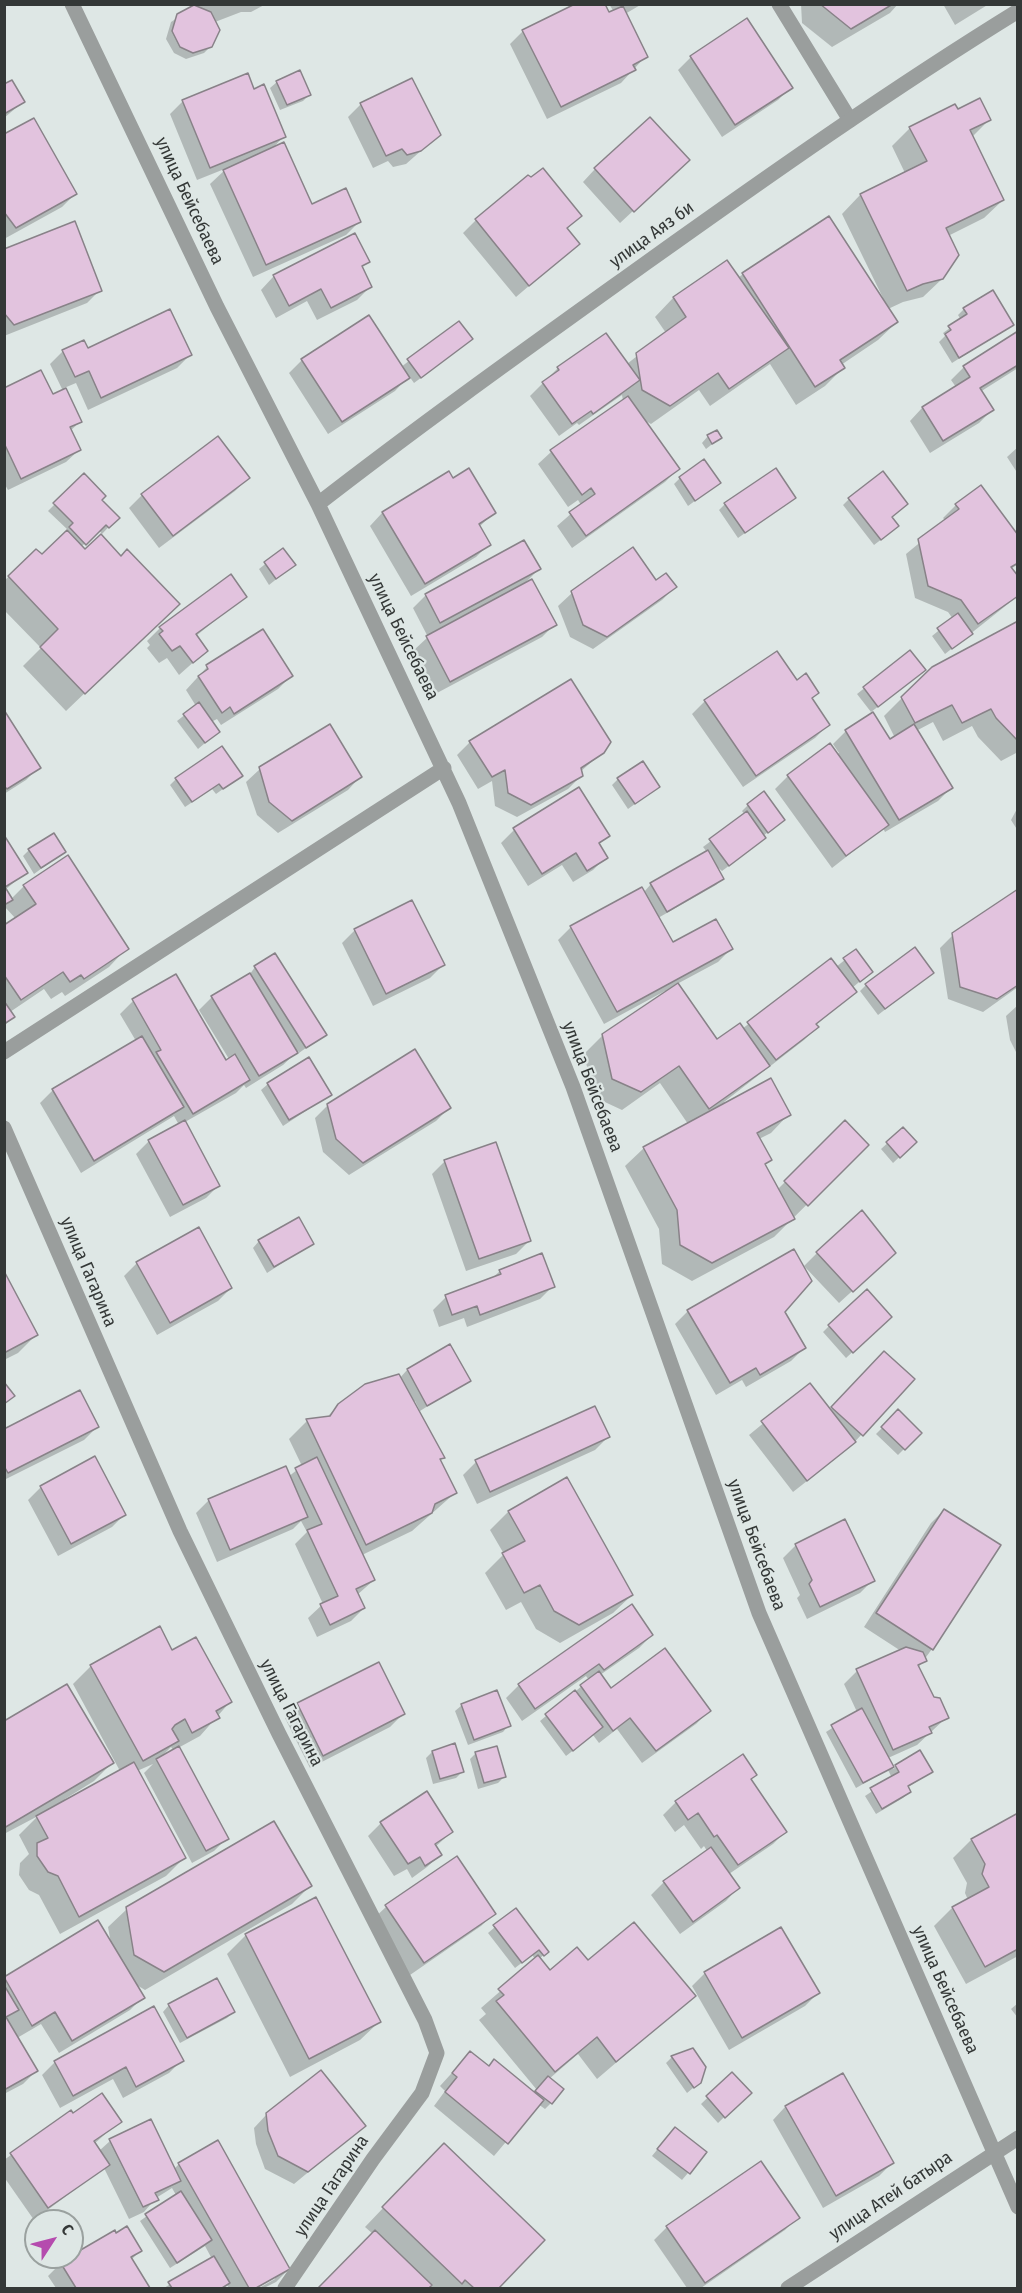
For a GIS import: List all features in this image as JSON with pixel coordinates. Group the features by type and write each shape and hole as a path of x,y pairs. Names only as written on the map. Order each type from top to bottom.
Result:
{"street":[{"name":"улица Бейсебаева","path":"72,4 217,307 318,504 444,768 573,1087 759,1613 1017,2208"},
{"path":"779,4 850,120"},
{"name":"улица Аяз би","path":"318,504 418,426 850,120 932,64 1017,11"},
{"path":"4,1052 444,768"},
{"name":"улица Гагарина","path":"4,1128 180,1531 279,1734 425,2020 437,2053 422,2093 373,2159 285,2289"},
{"name":"улица Атей батыра","path":"788,2289 994,2151 1017,2138"}],"building":[{"path":"575,4 605,4 609,12 623,6 648,57 633,65 636,70 561,107 522,30"},
{"path":"820,4 893,4 851,29"},
{"path":"194,5 211,12 220,30 212,47 193,53 180,47 172,31 177,14"},
{"path":"747,18 793,88 735,125 690,56"},
{"path":"300,70 311,95 287,105 276,81"},
{"path":"248,73 254,89 264,84 286,137 210,168 182,100"},
{"path":"412,78 441,135 421,151 407,155 402,149 386,156 360,103"},
{"path":"12,80 25,102 4,114 4,84"},
{"path":"980,98 991,120 970,130 1004,200 946,228 959,255 943,279 907,291 860,194 927,161 909,127 955,104 958,109"},
{"path":"650,117 690,160 634,212 594,168"},
{"path":"34,118 77,194 16,228 4,212 4,134"},
{"path":"284,142 312,204 346,188 361,222 266,265 223,170"},
{"path":"543,168 582,216 567,228 580,244 529,286 475,219 528,175 531,177"},
{"path":"829,216 898,322 840,360 845,368 815,387 742,273"},
{"path":"75,221 102,291 14,325 4,313 4,249"},
{"path":"355,233 370,262 362,266 372,287 331,308 321,289 289,306 273,275"},
{"path":"727,260 789,348 729,389 718,373 670,406 642,390 636,353 686,317 673,297"},
{"path":"993,290 1014,325 959,358 945,334 951,330 948,326 967,314 963,308"},
{"path":"170,309 192,355 101,398 89,371 75,377 62,350 84,340 88,348"},
{"path":"369,315 410,378 342,422 301,359"},
{"path":"459,321 473,339 421,378 407,359"},
{"path":"1018,331 1018,365 980,388 994,410 943,441 922,407 970,377 963,366"},
{"path":"606,333 640,380 593,414 591,411 572,424 542,382 559,370 557,367"},
{"path":"41,370 53,394 66,388 82,422 70,427 81,450 21,479 4,443 4,388"},
{"path":"628,396 680,469 586,536 569,512 595,494 591,488 582,495 550,450"},
{"path":"717,430 722,438 712,444 707,435"},
{"path":"218,436 250,478 173,536 141,494"},
{"path":"704,459 721,483 695,501 679,477"},
{"path":"469,468 496,513 479,524 491,545 425,584 382,512 449,471 453,478"},
{"path":"776,468 796,498 745,533 724,503"},
{"path":"883,471 908,504 892,517 899,526 881,540 848,498"},
{"path":"84,473 106,496 102,500 120,518 109,528 106,525 86,545 69,527 73,523 53,503"},
{"path":"981,485 1018,535 1018,563 1011,567 1018,576 1018,596 978,624 961,600 928,586 918,539 959,509 955,504"},
{"path":"67,530 85,549 101,534 121,556 127,549 180,604 85,694 40,647 58,629 8,576 36,549 42,554"},
{"path":"524,540 541,569 440,623 425,594"},
{"path":"633,547 656,580 666,573 677,587 607,637 583,625 571,591"},
{"path":"283,548 296,565 276,579 264,562"},
{"path":"231,574 247,597 196,634 208,651 193,663 180,646 172,651 159,634 163,631 159,627"},
{"path":"532,579 557,625 450,682 426,636"},
{"path":"958,613 973,634 952,649 937,628"},
{"path":"1018,621 1018,741 996,718 991,709 962,723 952,705 915,723 901,697 932,667"},
{"path":"263,629 293,676 234,714 230,707 222,713 198,676 208,669 206,665"},
{"path":"910,650 926,670 878,707 863,687"},
{"path":"777,651 797,680 806,673 819,693 812,698 830,725 756,776 704,700"},
{"path":"571,679 611,742 604,753 581,768 583,776 531,805 508,793 505,770 492,777 469,741"},
{"path":"199,702 220,732 205,743 183,714"},
{"path":"4,710 41,768 7,789 4,786"},
{"path":"873,712 890,739 914,724 953,788 899,820 845,730"},
{"path":"330,724 362,777 292,821 269,802 259,767"},
{"path":"830,743 889,825 846,856 787,775"},
{"path":"222,746 243,776 223,789 219,784 192,802 175,778"},
{"path":"643,761 660,787 635,804 617,778"},
{"path":"579,787 610,836 599,843 608,858 587,871 576,853 542,874 513,828"},
{"path":"764,791 785,820 768,833 747,804"},
{"path":"747,811 766,838 729,866 709,839"},
{"path":"54,833 66,852 41,868 28,849"},
{"path":"4,835 28,873 5,887 13,900 4,905"},
{"path":"708,850 724,879 667,912 650,883"},
{"path":"68,855 129,949 84,979 81,975 70,982 63,972 21,1000 4,975 4,925 36,904 23,885"},
{"path":"642,887 673,942 716,919 733,949 617,1012 570,926"},
{"path":"1018,889 1018,985 997,999 960,987 952,933"},
{"path":"412,900 445,965 386,994 354,929"},
{"path":"915,947 934,973 885,1009 865,984"},
{"path":"856,949 873,972 860,982 843,958"},
{"path":"275,953 327,1035 306,1048 254,966"},
{"path":"831,958 857,992 816,1024 819,1027 776,1060 747,1022"},
{"path":"250,973 298,1053 259,1076 211,996"},
{"path":"176,974 226,1060 235,1054 250,1080 193,1114 156,1052 161,1050 132,999"},
{"path":"678,983 717,1039 740,1023 770,1066 709,1109 679,1066 641,1092 612,1079 602,1034"},
{"path":"4,1001 15,1017 4,1024"},
{"path":"142,1036 184,1107 94,1161 52,1089"},
{"path":"415,1049 451,1108 363,1163 336,1139 327,1104"},
{"path":"309,1057 332,1095 289,1120 267,1083"},
{"path":"771,1078 791,1115 757,1133 772,1160 765,1164 795,1219 712,1263 680,1245 677,1210 643,1147"},
{"path":"185,1120 220,1186 183,1205 148,1140"},
{"path":"845,1120 869,1145 808,1206 784,1181"},
{"path":"903,1127 917,1142 900,1158 886,1142"},
{"path":"496,1142 531,1241 479,1259 444,1160"},
{"path":"862,1210 896,1253 853,1292 816,1252"},
{"path":"299,1217 314,1244 274,1267 258,1240"},
{"path":"199,1227 232,1288 170,1323 136,1262"},
{"path":"794,1249 812,1281 785,1312 806,1348 760,1375 756,1368 730,1383 687,1310"},
{"path":"542,1253 555,1287 480,1315 477,1306 452,1315 445,1295 501,1274 499,1270"},
{"path":"4,1271 38,1335 4,1353"},
{"path":"867,1289 892,1317 853,1353 828,1325"},
{"path":"450,1344 471,1381 427,1406 407,1369"},
{"path":"884,1351 915,1379 863,1436 831,1407"},
{"path":"399,1374 445,1458 440,1459 457,1493 435,1504 432,1513 366,1545 306,1419 330,1416 338,1404 365,1384"},
{"path":"4,1382 15,1396 4,1404"},
{"path":"810,1383 856,1442 807,1481 761,1421"},
{"path":"80,1390 99,1427 8,1473 4,1466 4,1429"},
{"path":"595,1406 610,1437 490,1492 475,1460"},
{"path":"898,1409 922,1433 905,1450 881,1427"},
{"path":"95,1456 126,1515 71,1544 40,1486"},
{"path":"317,1457 375,1580 356,1589 365,1608 330,1625 320,1604 338,1596 307,1530 322,1524 295,1468"},
{"path":"286,1466 308,1517 230,1550 208,1499"},
{"path":"567,1477 633,1595 579,1625 554,1611 540,1585 524,1593 502,1553 525,1541 508,1511"},
{"path":"944,1509 1001,1545 933,1650 876,1613"},
{"path":"845,1519 875,1581 820,1607 809,1584 812,1580 795,1544"},
{"path":"632,1604 653,1635 604,1670 599,1664 535,1709 518,1684"},
{"path":"160,1626 172,1650 196,1637 232,1702 216,1711 220,1718 192,1733 185,1719 175,1725 172,1729 179,1741 143,1761 90,1665"},
{"path":"906,1647 923,1652 927,1661 918,1665 934,1697 940,1698 949,1718 929,1727 932,1733 893,1750 856,1669"},
{"path":"665,1648 711,1711 656,1751 630,1718 613,1731 580,1685 599,1671 611,1688"},
{"path":"379,1662 405,1714 323,1756 297,1703"},
{"path":"67,1684 114,1763 4,1828 4,1721"},
{"path":"497,1690 511,1726 474,1740 461,1704"},
{"path":"575,1690 603,1727 573,1751 545,1714"},
{"path":"862,1708 894,1767 863,1783 831,1725"},
{"path":"455,1743 464,1772 440,1779 432,1751"},
{"path":"179,1746 229,1839 206,1851 156,1759"},
{"path":"497,1746 506,1777 484,1783 475,1752"},
{"path":"920,1750 933,1772 908,1786 911,1792 882,1809 870,1788 899,1772 895,1765"},
{"path":"743,1754 757,1775 751,1779 787,1832 738,1865 717,1835 714,1837 698,1813 688,1820 675,1801"},
{"path":"134,1762 186,1858 79,1917 58,1876 48,1872 37,1856 37,1843 48,1838 36,1816"},
{"path":"427,1791 453,1832 435,1844 442,1855 425,1866 420,1857 408,1864 380,1822"},
{"path":"1018,1813 1018,1949 985,1967 952,1907 989,1887 982,1874 985,1864 971,1839"},
{"path":"274,1821 312,1886 164,1972 134,1955 126,1907"},
{"path":"711,1847 740,1888 693,1922 663,1881"},
{"path":"457,1856 496,1914 424,1963 385,1905"},
{"path":"316,1897 381,2022 309,2059 245,1934"},
{"path":"516,1908 549,1952 544,1956 539,1950 522,1963 493,1925"},
{"path":"98,1920 145,1998 72,2041 55,2012 32,2026 4,1977"},
{"path":"634,1922 696,1996 616,2062 597,2037 555,2072 496,2001 504,1995 498,1989 538,1955 550,1970 577,1947 588,1960"},
{"path":"781,1927 820,1993 742,2038 704,1972"},
{"path":"217,1978 235,2012 187,2038 168,2004"},
{"path":"4,1985 19,2010 6,2017 38,2071 4,2090"},
{"path":"154,2006 184,2061 136,2087 126,2067 73,2096 54,2061"},
{"path":"693,2048 706,2067 701,2083 694,2088 671,2056"},
{"path":"470,2051 489,2066 494,2059 544,2100 508,2144 445,2092 457,2077 452,2073"},
{"path":"321,2070 366,2126 308,2172 278,2156 268,2131 266,2113"},
{"path":"732,2072 752,2093 725,2118 706,2096"},
{"path":"843,2073 894,2163 836,2196 785,2106"},
{"path":"548,2076 564,2089 552,2104 535,2091"},
{"path":"102,2093 122,2122 94,2141 110,2165 48,2208 10,2153 71,2110 73,2113"},
{"path":"151,2119 181,2181 155,2193 159,2200 143,2207 109,2139"},
{"path":"675,2127 707,2152 690,2174 657,2149"},
{"path":"218,2140 290,2269 256,2288 249,2288 178,2163"},
{"path":"444,2143 545,2240 499,2288 474,2288 465,2280 462,2284 382,2207"},
{"path":"761,2161 800,2218 705,2283 666,2226"},
{"path":"181,2191 212,2240 177,2263 145,2214"},
{"path":"127,2226 142,2251 131,2257 150,2288 76,2288 64,2269 84,2269 84,2248 115,2230 116,2233"},
{"path":"375,2230 432,2285 429,2288 318,2288"},
{"path":"214,2256 230,2283 222,2288 172,2288 168,2282"}]}
